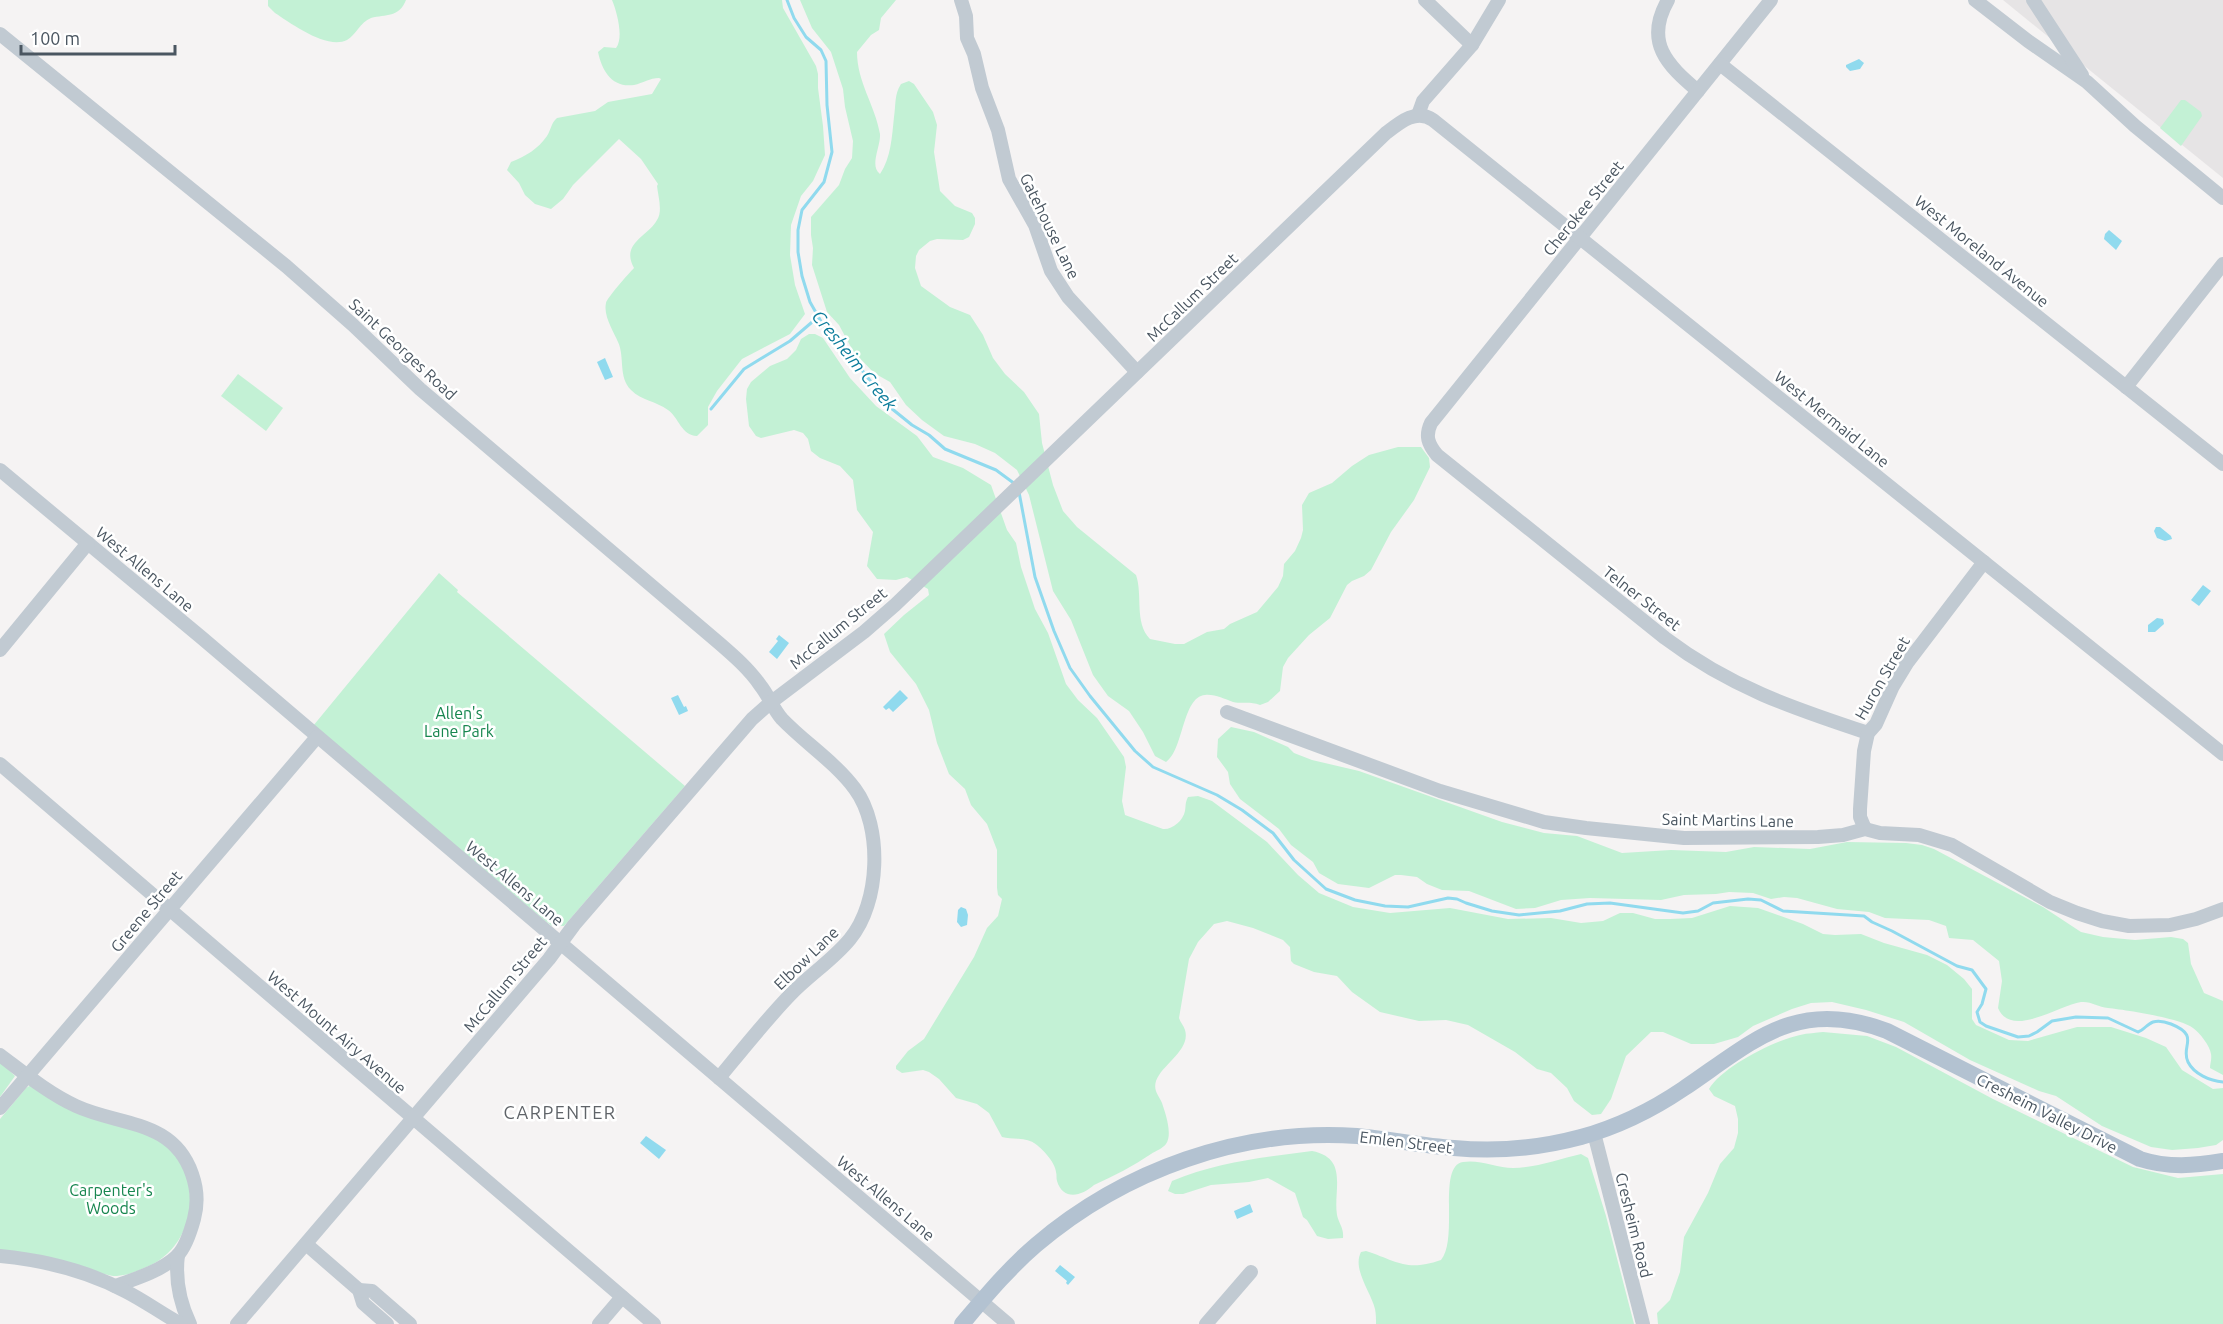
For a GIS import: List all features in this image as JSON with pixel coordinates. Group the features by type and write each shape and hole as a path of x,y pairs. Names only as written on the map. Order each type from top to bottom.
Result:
{"main road":[{"name":"Emlen Street","path":"962,1324 981,1301 1036,1245 1095,1202 1146,1174 1217,1149 1275,1139 1329,1135 1453,1148 1505,1149 1551,1144 1594,1133 1665,1101 1747,1044 1780,1028 1804,1021 1827,1018 1850,1020 1879,1028"},
{"name":"Cresheim Valley Drive","path":"1879,1028 2140,1159 2183,1166 2223,1161"}],"street":[{"name":"Gatehouse Lane","path":"961,0 966,16 967,38 998,130 1009,179 1039,234 1051,271 1068,297 1137,372"},
{"path":"1425,0 1472,45"},
{"path":"1418,115 1423,101 1472,45 1499,0"},
{"path":"1668,0 1660,22 1660,45 1663,55 1676,73 1698,91"},
{"path":"1975,0 2028,41 2086,81 2134,126 2223,198"},
{"path":"2033,0 2086,81"},
{"name":"Cherokee Street","path":"1427,439 1431,423 1720,64 1765,2"},
{"name":"Saint Georges Road","path":"0,34 255,240 336,309 420,389 735,657 762,687 770,703"},
{"name":"West Moreland Avenue","path":"1720,64 2223,464"},
{"name":"McCallum Street","path":"237,1324 737,735 770,703 858,637 895,605 1386,134 1401,121 1418,115"},
{"name":"West Mermaid Lane","path":"1418,115 1434,120 2223,754"},
{"path":"2126,387 2223,264"},
{"name":"Telner Street","path":"1427,439 1437,455 1683,652 1751,691 1803,712 1868,733"},
{"name":"West Allens Lane","path":"0,470 1008,1324"},
{"path":"0,650 88,543"},
{"name":"Huron Street","path":"1865,829 1860,817 1860,809 1864,751 1868,733 1876,724 1893,686 1907,663 1984,562"},
{"name":"Elbow Lane","path":"719,1078 790,995 851,939 866,911 872,877 874,839 861,798 845,777 782,719 770,703"},
{"name":"Saint Martins Lane","path":"1227,712 1440,791 1552,824 1684,838 1818,837 1843,835 1865,829 1880,833 1919,835 1941,841 2050,902 2076,913 2108,922 2143,926 2170,925 2223,909"},
{"name":"Greene Street","path":"0,1108 317,737"},
{"name":"West Mount Airy Avenue","path":"0,764 654,1324"},
{"path":"0,1055 27,1076 77,1106 151,1129 178,1149 194,1178 196,1203 193,1222 178,1255 177,1273 179,1293 190,1324"},
{"name":"Cresheim Road","path":"1594,1133 1643,1324"},
{"path":"306,1244 359,1290 363,1303 387,1324"},
{"path":"116,1286 153,1271 178,1255"},
{"path":"0,1256 57,1266 116,1286 182,1324"},
{"path":"1206,1324 1251,1272"},
{"path":"359,1290 372,1292 410,1324"},
{"path":"599,1324 622,1297"}],"shaded area":[{"path":"2003,0 2223,0 2223,178 2040,30"}],"green space":[{"path":"268,0 406,0 396,13 371,18 347,40 330,42 300,29 275,13 268,6"},
{"path":"612,0 782,0 783,8 816,66 818,74 825,155 813,181 801,196 791,225 790,255 795,285 805,314 790,334 742,359 717,391 708,407 708,425 697,436 687,433 668,410 640,396 627,385 624,379 620,348 606,313 607,300 634,268 631,259 633,246 653,226 659,216 658,184 641,159 619,139 551,209 535,204 525,195 519,183 507,170 511,162 527,155 540,145 557,118 595,111 608,102 652,94 661,79 634,85 620,84 609,77 602,66 598,52 604,47 616,48 620,32"},
{"path":"800,0 896,0 881,18 879,30 871,35 857,52 860,73 880,134 875,161 877,170 880,174 889,154 897,92 901,84 909,81 914,84 933,112 937,125 934,152 940,191 955,206 972,213 975,218 975,224 969,237 963,240 937,239 930,241 919,250 915,268 921,286 950,307 970,315 983,335 993,358 1005,374 1024,392 1039,414 1042,443 1053,485 1063,511 1077,527 1136,575 1140,617 1150,639 1184,644 1207,632 1224,629 1257,612 1278,587 1283,576 1284,564 1295,551 1301,538 1302,505 1309,493 1332,483 1369,455 1398,447 1421,447 1429,458 1430,467 1414,500 1391,532 1371,570 1347,585 1330,618 1309,635 1288,658 1283,667 1280,691 1268,702 1260,705 1233,702 1212,695 1197,698 1187,714 1172,756 1166,762 1155,756 1129,711 1108,696 1093,675 1071,620 1053,591 1029,495 1017,470 995,453 975,444 944,436 922,420 906,405 890,382 874,373 853,351 839,325 827,312 812,265 811,217 839,185 852,158 853,141 843,89 831,52 812,28"},
{"path":"2181,100 2185,100 2201,112 2202,116 2181,146 2160,128"},
{"path":"809,334 823,338 850,378 876,406 917,436 933,457 963,468 991,485 1007,530 1016,543 1021,567 1035,609 1048,633 1066,684 1078,700 1097,718 1124,757 1126,767 1122,801 1125,815 1166,829 1180,821 1188,797 1198,796 1212,801 1267,842 1298,875 1319,893 1353,907 1390,913 1450,908 1508,919 1551,918 1581,923 1603,921 1620,913 1633,913 1655,919 1692,918 1730,906 1758,908 1803,924 1823,934 1861,934 1927,955 1947,965 1972,989 1972,1019 1976,1025 2009,1040 2028,1041 2077,1027 2111,1027 2166,1047 2182,1070 2213,1089 2223,1088 2223,1140 2216,1145 2198,1148 2172,1150 2151,1147 2102,1126 2056,1096 2039,1091 1970,1060 1904,1022 1832,1002 1811,1003 1792,1009 1753,1026 1738,1037 1714,1044 1691,1044 1663,1032 1651,1032 1626,1056 1611,1099 1601,1114 1592,1115 1574,1101 1567,1088 1551,1073 1537,1069 1515,1052 1468,1025 1446,1020 1419,1021 1380,1012 1352,992 1337,976 1314,972 1294,964 1291,961 1290,947 1283,940 1227,921 1214,924 1198,942 1189,959 1179,1018 1186,1037 1184,1044 1159,1075 1155,1084 1168,1123 1169,1135 1166,1144 1084,1192 1073,1195 1064,1192 1057,1181 1053,1164 1037,1145 1027,1140 1002,1137 989,1113 977,1104 956,1098 939,1079 929,1072 923,1070 902,1073 896,1069 908,1051 924,1039 974,957 987,928 998,916 1002,899 998,895 997,888 997,850 987,824 971,805 965,789 949,774 937,743 929,710 916,684 890,652 884,634 929,595 928,589 907,577 896,580 877,579 867,566 873,532 857,510 853,480 840,466 820,458 811,451 808,439 803,433 794,430 761,438 756,436 749,426 746,399 747,389 751,382 770,366 787,359 796,350 801,339"},
{"path":"238,374 283,408 266,431 221,396"},
{"name":"Allen's Lane Park","path":"439,573 458,590 457,592 685,786 564,926 552,926 544,920 313,726"},
{"path":"1231,727 1254,732 1312,760 1359,771 1502,822 1544,833 1577,836 1622,853 1671,850 1726,852 1754,847 1810,849 1847,842 1906,843 1934,849 2043,907 2081,932 2135,940 2171,937 2183,939 2188,943 2191,964 2204,993 2223,1001 2223,1075 2210,1068 2210,1051 2199,1033 2186,1024 2165,1018 2085,1002 2072,1004 2024,1021 2013,1021 2004,1017 1998,1008 2002,981 1999,961 1973,940 1949,938 1946,926 1929,920 1885,918 1869,912 1837,909 1797,898 1771,899 1753,893 1684,895 1661,900 1590,898 1561,900 1535,908 1516,909 1469,891 1442,890 1417,877 1395,875 1369,888 1338,884 1319,873 1313,862 1291,845 1279,829 1240,799 1230,784 1228,772 1217,757 1218,739"},
{"path":"1823,1032 1867,1036 1896,1047 1993,1099 2133,1167 2178,1178 2223,1174 2223,1324 1658,1324 1657,1313 1670,1300 1680,1272 1684,1237 1708,1193 1720,1164 1734,1148 1738,1133 1735,1106 1714,1096 1709,1089 1725,1072 1764,1048 1803,1034"},
{"path":"0,1061 15,1076 0,1097"},
{"name":"Carpenter's Woods","path":"31,1085 149,1133 177,1158 189,1184 189,1213 178,1240 158,1261 133,1273 113,1276 0,1251 0,1119"},
{"path":"1312,1151 1331,1160 1335,1168 1337,1215 1343,1238 1328,1239 1317,1236 1303,1217 1295,1193 1268,1178 1211,1185 1183,1194 1168,1191 1172,1181 1206,1169 1241,1161"},
{"path":"1581,1154 1588,1158 1606,1216 1634,1324 1376,1324 1373,1302 1360,1273 1361,1252 1366,1251 1410,1265 1441,1260 1446,1250 1449,1189 1455,1166 1469,1161 1507,1168 1521,1168"}],"water":[{"path":"1859,59 1864,63 1860,69 1850,71 1846,67 1846,65"},
{"path":"2109,230 2122,241 2116,250 2104,239"},
{"path":"605,358 613,377 605,380 597,362"},
{"path":"2156,527 2160,527 2172,539 2165,541 2157,538 2154,531"},
{"path":"2203,585 2211,591 2199,606 2191,600"},
{"path":"2157,618 2163,619 2164,624 2155,632 2148,632 2148,625"},
{"path":"779,635 789,643 777,659 769,652 778,641 776,639"},
{"path":"900,690 908,698 893,712 889,708 886,710 883,707"},
{"path":"678,695 688,711 679,715 671,698"},
{"path":"961,907 966,909 968,915 967,925 961,927 957,922 958,910"},
{"path":"646,1136 666,1150 659,1159 640,1143"},
{"path":"1250,1204 1253,1212 1237,1219 1234,1211"},
{"path":"1060,1265 1075,1277 1068,1285 1067,1281 1055,1271"}],"waterway":[{"name":"Cresheim Creek","path":"787,0 794,18 806,37 821,50 826,61 827,105 832,152 824,182 802,210 798,230 798,252 810,302 823,325 845,348 891,408 945,449 996,470 1015,484"},
{"path":"711,409 744,369 790,341 818,317"},
{"name":"Cresheim Creek","path":"1019,492 1035,577 1070,668 1090,696 1135,751 1153,767 1217,795 1242,810 1273,833 1294,860 1326,889 1355,900 1385,906 1408,907 1448,898 1492,911 1519,915 1560,911 1587,904 1610,903 1683,913 1698,911 1713,903 1748,899 1761,900 1783,911 1864,916 1957,966 1972,970 1986,989 1977,1012 1980,1022 1986,1026 2018,1037 2029,1036 2052,1021 2076,1017 2108,1018 2138,1032 2153,1022 2165,1022 2180,1028 2185,1033 2188,1042 2186,1056 2194,1070 2208,1078 2223,1082"}],"district":[{"name":"CARPENTER","path":"560,1112"}]}
